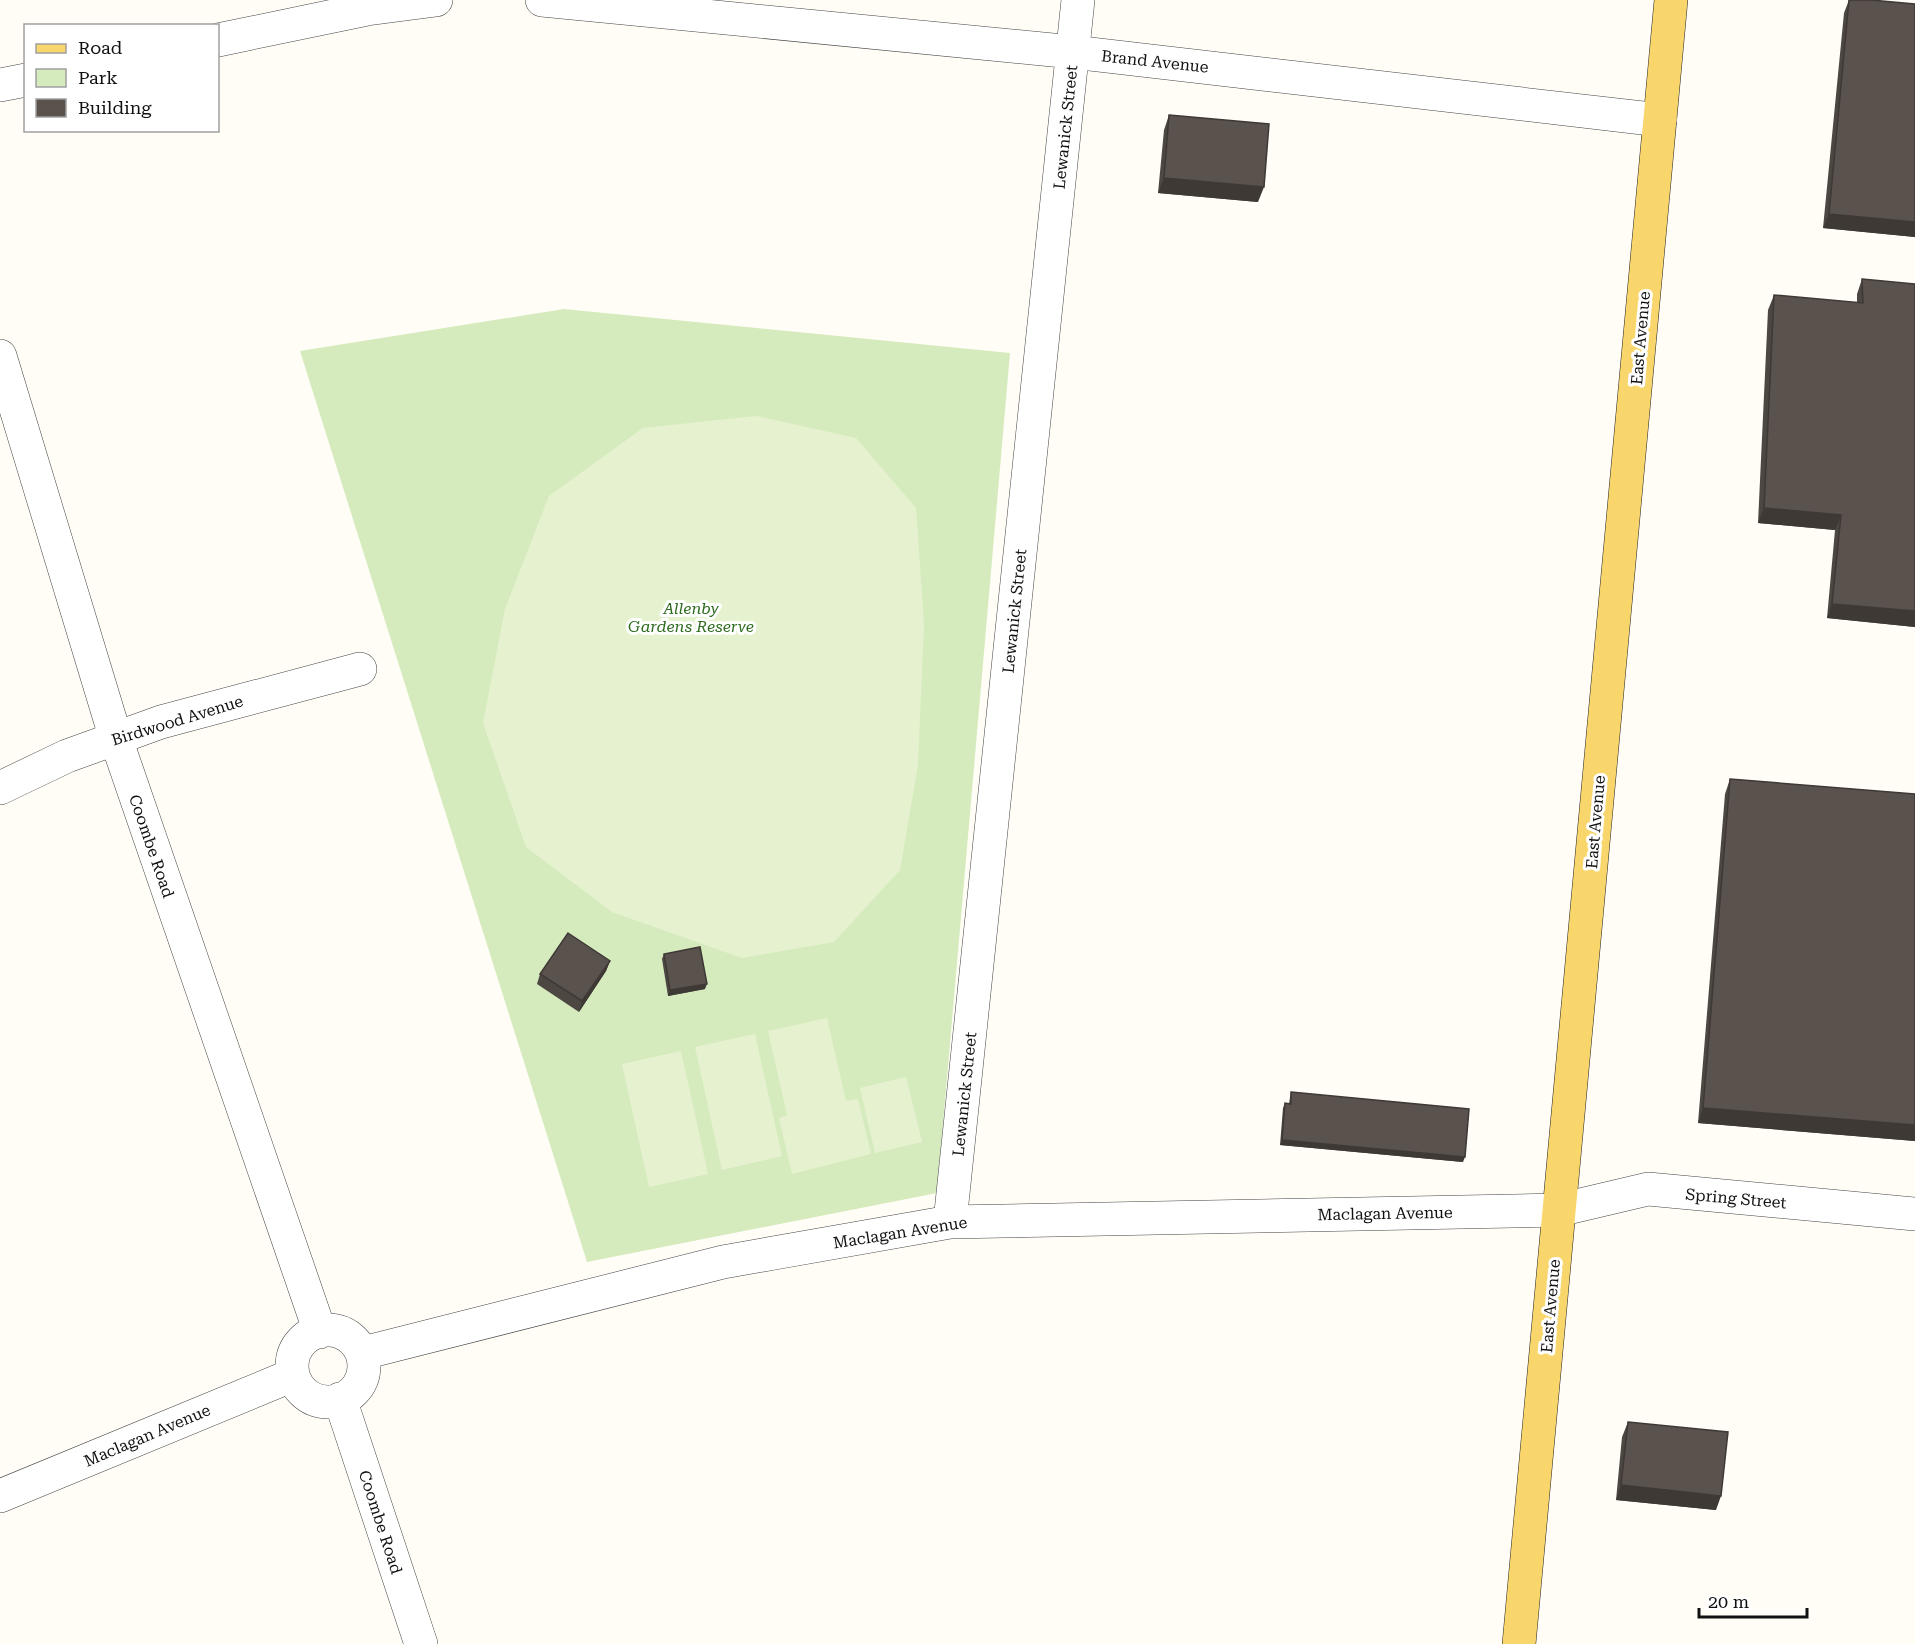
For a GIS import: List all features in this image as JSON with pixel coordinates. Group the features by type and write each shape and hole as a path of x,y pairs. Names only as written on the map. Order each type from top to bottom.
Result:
{"main road":[{"name":"East Avenue","path":"1519,1644 1671,0"}],"street":[{"path":"219,40 367,9 435,0"},
{"name":"Brand Avenue","path":"542,0 1073,51 1660,120"},
{"name":"Lewanick Street","path":"950,1222 1078,0"},
{"path":"0,86 24,80"},
{"name":"Coombe Road","path":"0,356 116,739 320,1332"},
{"name":"Birdwood Avenue","path":"0,788 67,756 161,722 360,669"},
{"name":"Spring Street","path":"1559,1210 1648,1190 1915,1214"},
{"name":"Maclagan Avenue","path":"363,1353 723,1262 950,1222 1559,1210"},
{"path":"331,1330 343,1333 354,1340 363,1353 365,1365 363,1378 356,1389 333,1401 320,1401 309,1396 299,1388 293,1375 292,1362 296,1350 303,1340 314,1332 320,1332 331,1330"},
{"name":"Maclagan Avenue","path":"0,1496 293,1375"},
{"name":"Coombe Road","path":"340,1399 421,1644"}],"green space":[{"name":"Allenby Gardens Reserve","path":"564,309 1010,353 937,1193 587,1262 300,351"},
{"path":"756,416 856,438 916,508 924,624 918,765 900,870 834,942 742,958 612,912 526,847 483,723 505,609 549,496 643,428"},
{"path":"827,1018 846,1101 858,1099 871,1154 792,1174 779,1118 787,1115 768,1031"},
{"path":"755,1034 782,1156 722,1170 695,1047"},
{"path":"681,1051 708,1174 649,1187 622,1064"},
{"path":"906,1077 922,1142 875,1153 860,1088"}],"building":[{"path":"1849,0 1915,4 1915,222 1829,214"},
{"path":"1169,115 1269,124 1264,187 1164,178"},
{"path":"1862,279 1915,284 1915,611 1832,604 1841,515 1764,508 1774,295 1863,303"},
{"path":"1730,779 1915,794 1915,1125 1703,1108"},
{"path":"568,933 610,961 582,1001 540,974"},
{"path":"700,947 707,984 670,990 664,954"},
{"path":"1291,1092 1469,1109 1465,1157 1282,1140 1285,1103 1291,1104"},
{"path":"1628,1422 1728,1432 1721,1496 1621,1485"}]}
